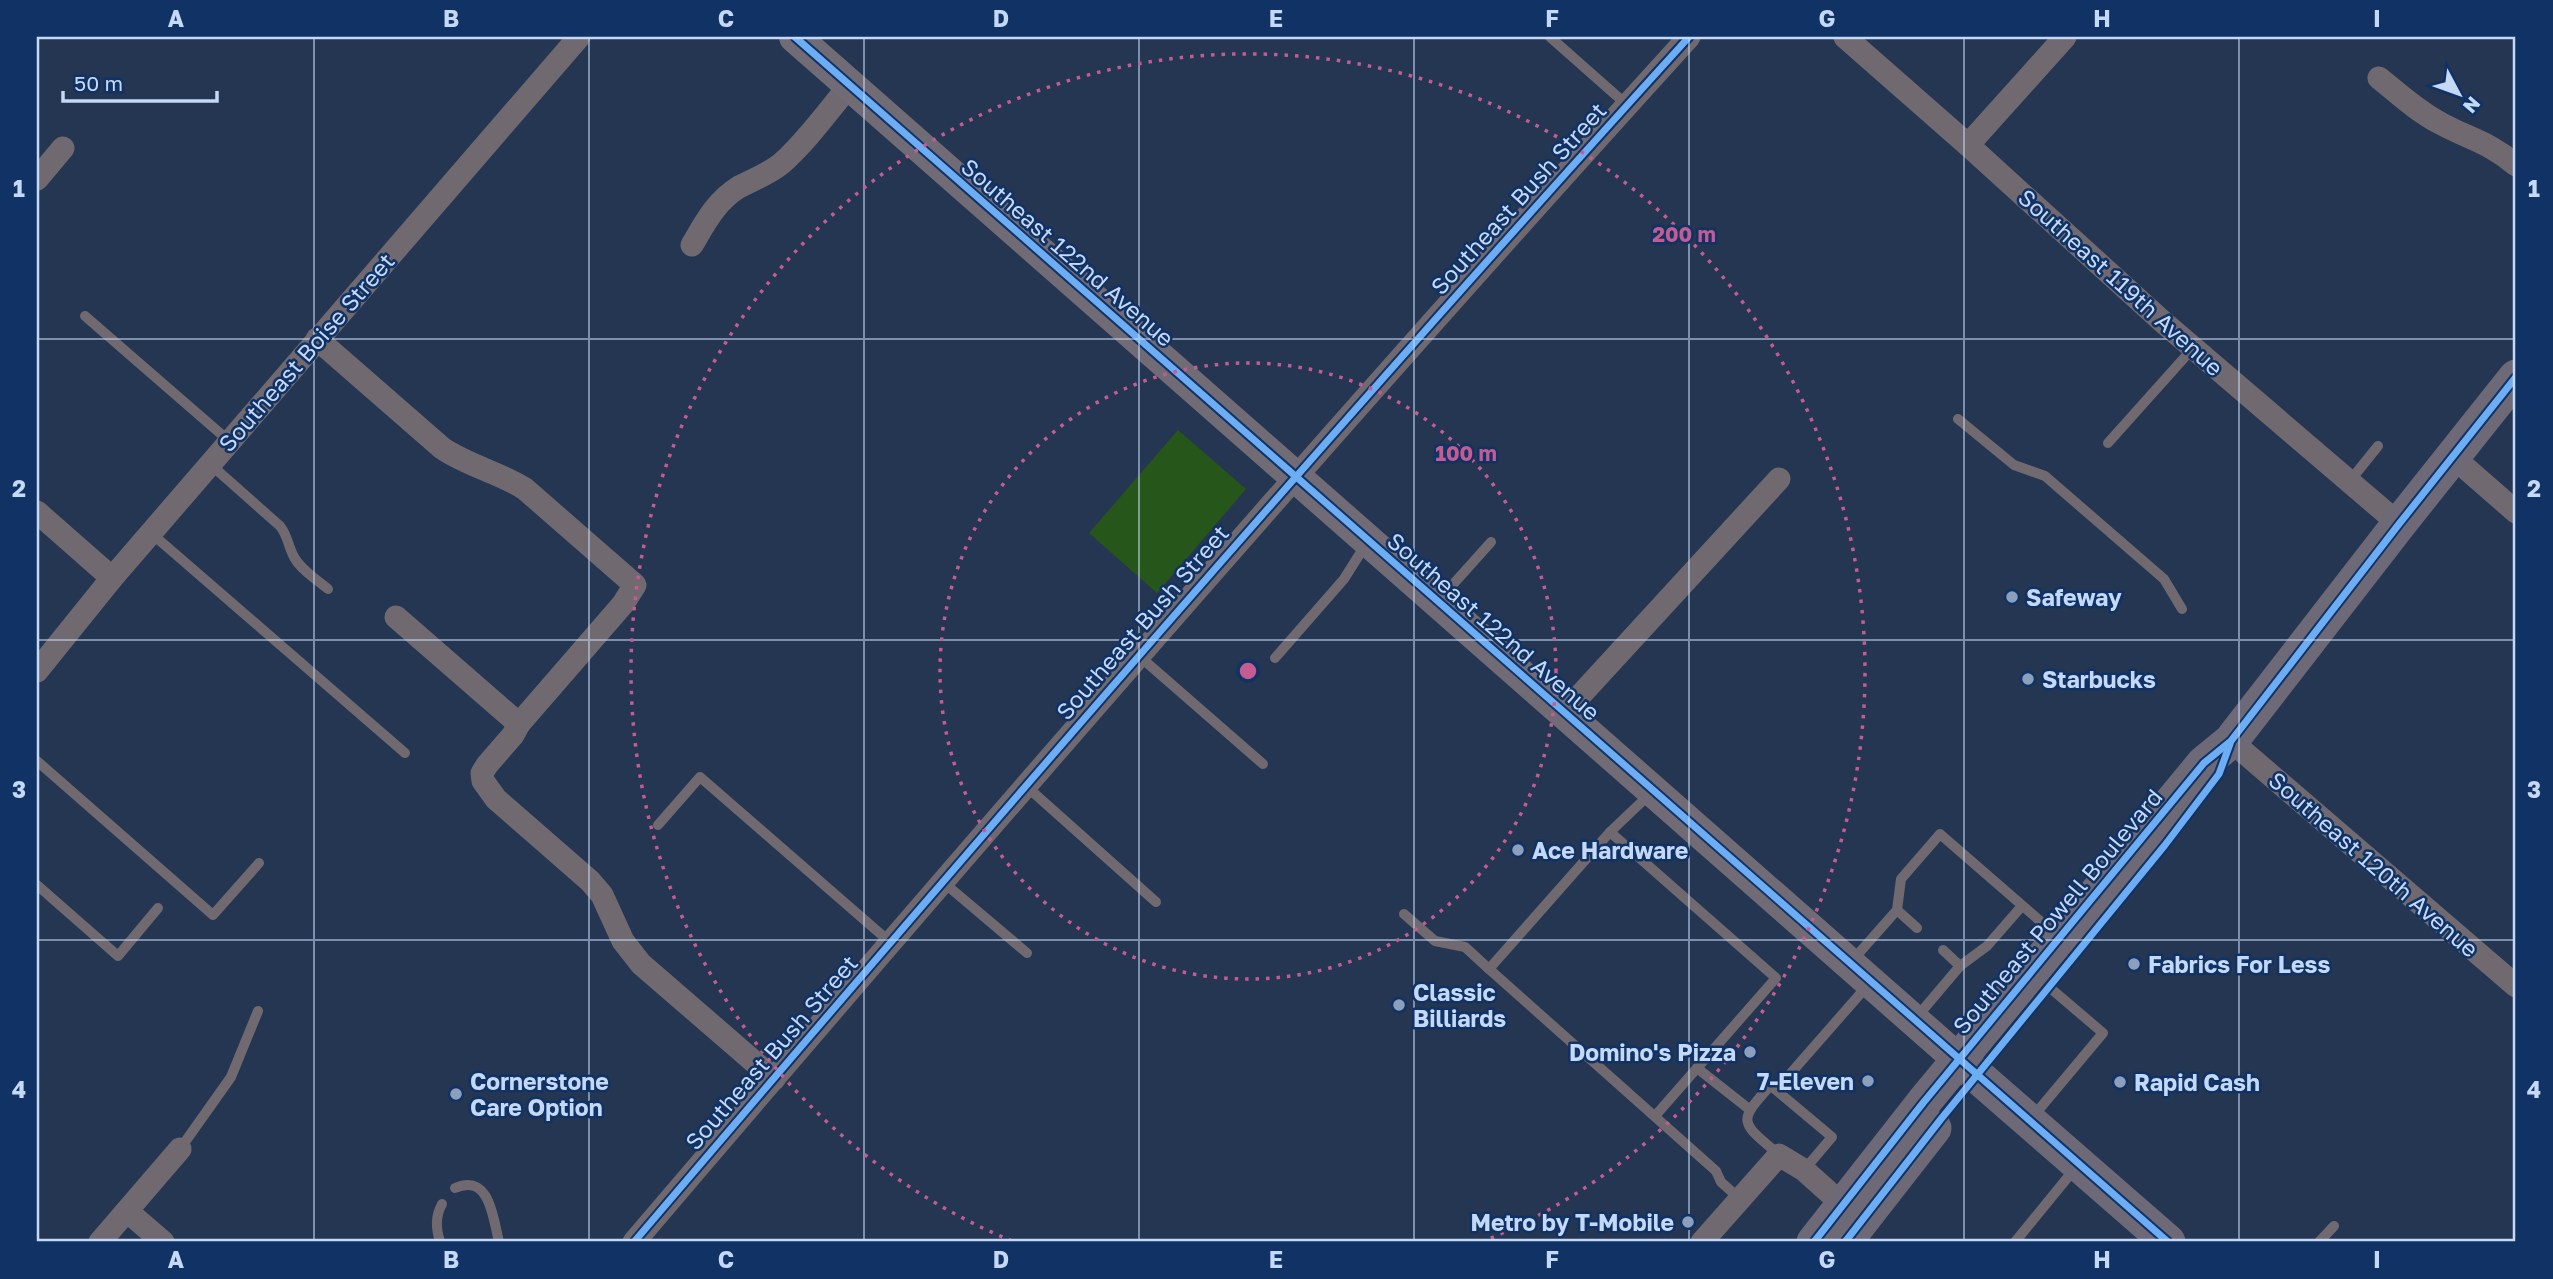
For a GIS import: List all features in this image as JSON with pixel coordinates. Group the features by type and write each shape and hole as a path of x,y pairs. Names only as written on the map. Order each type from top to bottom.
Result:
{"main road":[{"name":"Southeast 122nd Avenue","path":"795,37 2168,1242"},
{"name":"Southeast Powell Boulevard","path":"1845,1242 2060,938 2204,763 2231,741 2516,377"},
{"name":"Southeast Powell Boulevard","path":"1814,1242 1843,1205 1968,1067 2049,987 2165,845 2218,774 2231,741"}],"street":[{"name":"Southeast Boise Street","path":"37,671 229,441 579,37"},
{"name":"Southeast Bush Street","path":"634,1242 1138,655 1689,37"},
{"name":"Southeast 119th Avenue","path":"1845,37 2193,348 2399,524"},
{"path":"1968,145 2065,37"},
{"path":"2379,78 2419,111 2443,125 2488,144 2516,165"},
{"path":"692,245 709,215 722,200 773,170 787,158 850,85"},
{"path":"37,179 64,148"},
{"path":"317,339 442,448 465,462 504,477 525,489 635,585 623,604 487,765 482,773 483,782 496,799 596,888 627,947 641,964 774,1079"},
{"path":"2453,457 2516,512"},
{"path":"1564,713 1779,479"},
{"path":"37,512 112,578"},
{"path":"396,617 519,724"},
{"name":"Southeast 120th Avenue","path":"2231,741 2516,986"},
{"path":"100,1242 180,1149"},
{"path":"1702,1242 1779,1154 1804,1170 1843,1205"},
{"path":"127,1211 163,1242"}],"lane":[{"path":"1550,37 1627,105"},
{"path":"85,316 229,441"},
{"path":"2108,443 2193,348"},
{"path":"1958,419 2014,465 2045,476 2164,579 2182,609"},
{"path":"2349,482 2378,446"},
{"path":"210,464 280,526 288,537 298,564 328,589"},
{"path":"151,533 405,753"},
{"path":"1275,658 1344,579 1368,541"},
{"path":"1437,602 1491,542"},
{"path":"1138,655 1263,764"},
{"path":"37,761 213,915 259,863"},
{"path":"658,825 700,777 891,943"},
{"path":"1026,786 1156,902"},
{"path":"1489,969 1610,832 1653,791"},
{"path":"1610,832 1776,978 1655,1116"},
{"path":"1776,1090 1860,972 1897,910 1901,879 1940,834 2060,938"},
{"path":"943,882 1027,953"},
{"path":"37,885 118,956 158,908"},
{"path":"1915,1019 1960,966 1987,946 2021,906"},
{"path":"1897,910 1917,928"},
{"path":"1404,914 1435,941 1465,947 1716,1171 1721,1182 1740,1199"},
{"path":"1943,950 1960,966"},
{"path":"2029,1121 2103,1033 2049,987"},
{"path":"180,1149 231,1077 258,1011"},
{"path":"1697,1068 1749,1109"},
{"path":"1779,1154 1750,1129 1747,1119 1749,1109 1771,1085 1832,1137 1804,1170"},
{"path":"2015,1242 2078,1164"},
{"path":"455,1188 466,1184 476,1185 486,1196 499,1242"},
{"path":"440,1242 437,1222 442,1204"},
{"path":"2319,1242 2334,1226"}],"green space":[{"path":"1178,430 1246,489 1157,593 1089,533"}],"cycle path":[{"path":"795,37 2168,1242"},
{"path":"634,1242 1157,635 1421,335 1689,37"},
{"path":"1814,1242 1923,1103 2204,763 2231,741 2516,377"},
{"path":"1845,1242 1941,1119 2165,845 2219,774 2230,744"}],"place":[{"name":"Safeway","path":"2012,597"},
{"name":"Starbucks","path":"2028,679"},
{"name":"Ace Hardware","path":"1518,850"},
{"name":"Fabrics For Less","path":"2134,964"},
{"name":"Classic Billiards","path":"1399,1005"},
{"name":"Domino's Pizza","path":"1750,1052"},
{"name":"7-Eleven","path":"1868,1081"},
{"name":"Rapid Cash","path":"2120,1082"},
{"name":"Cornerstone Care Option","path":"456,1094"},
{"name":"Metro by T-Mobile","path":"1688,1222"}]}
